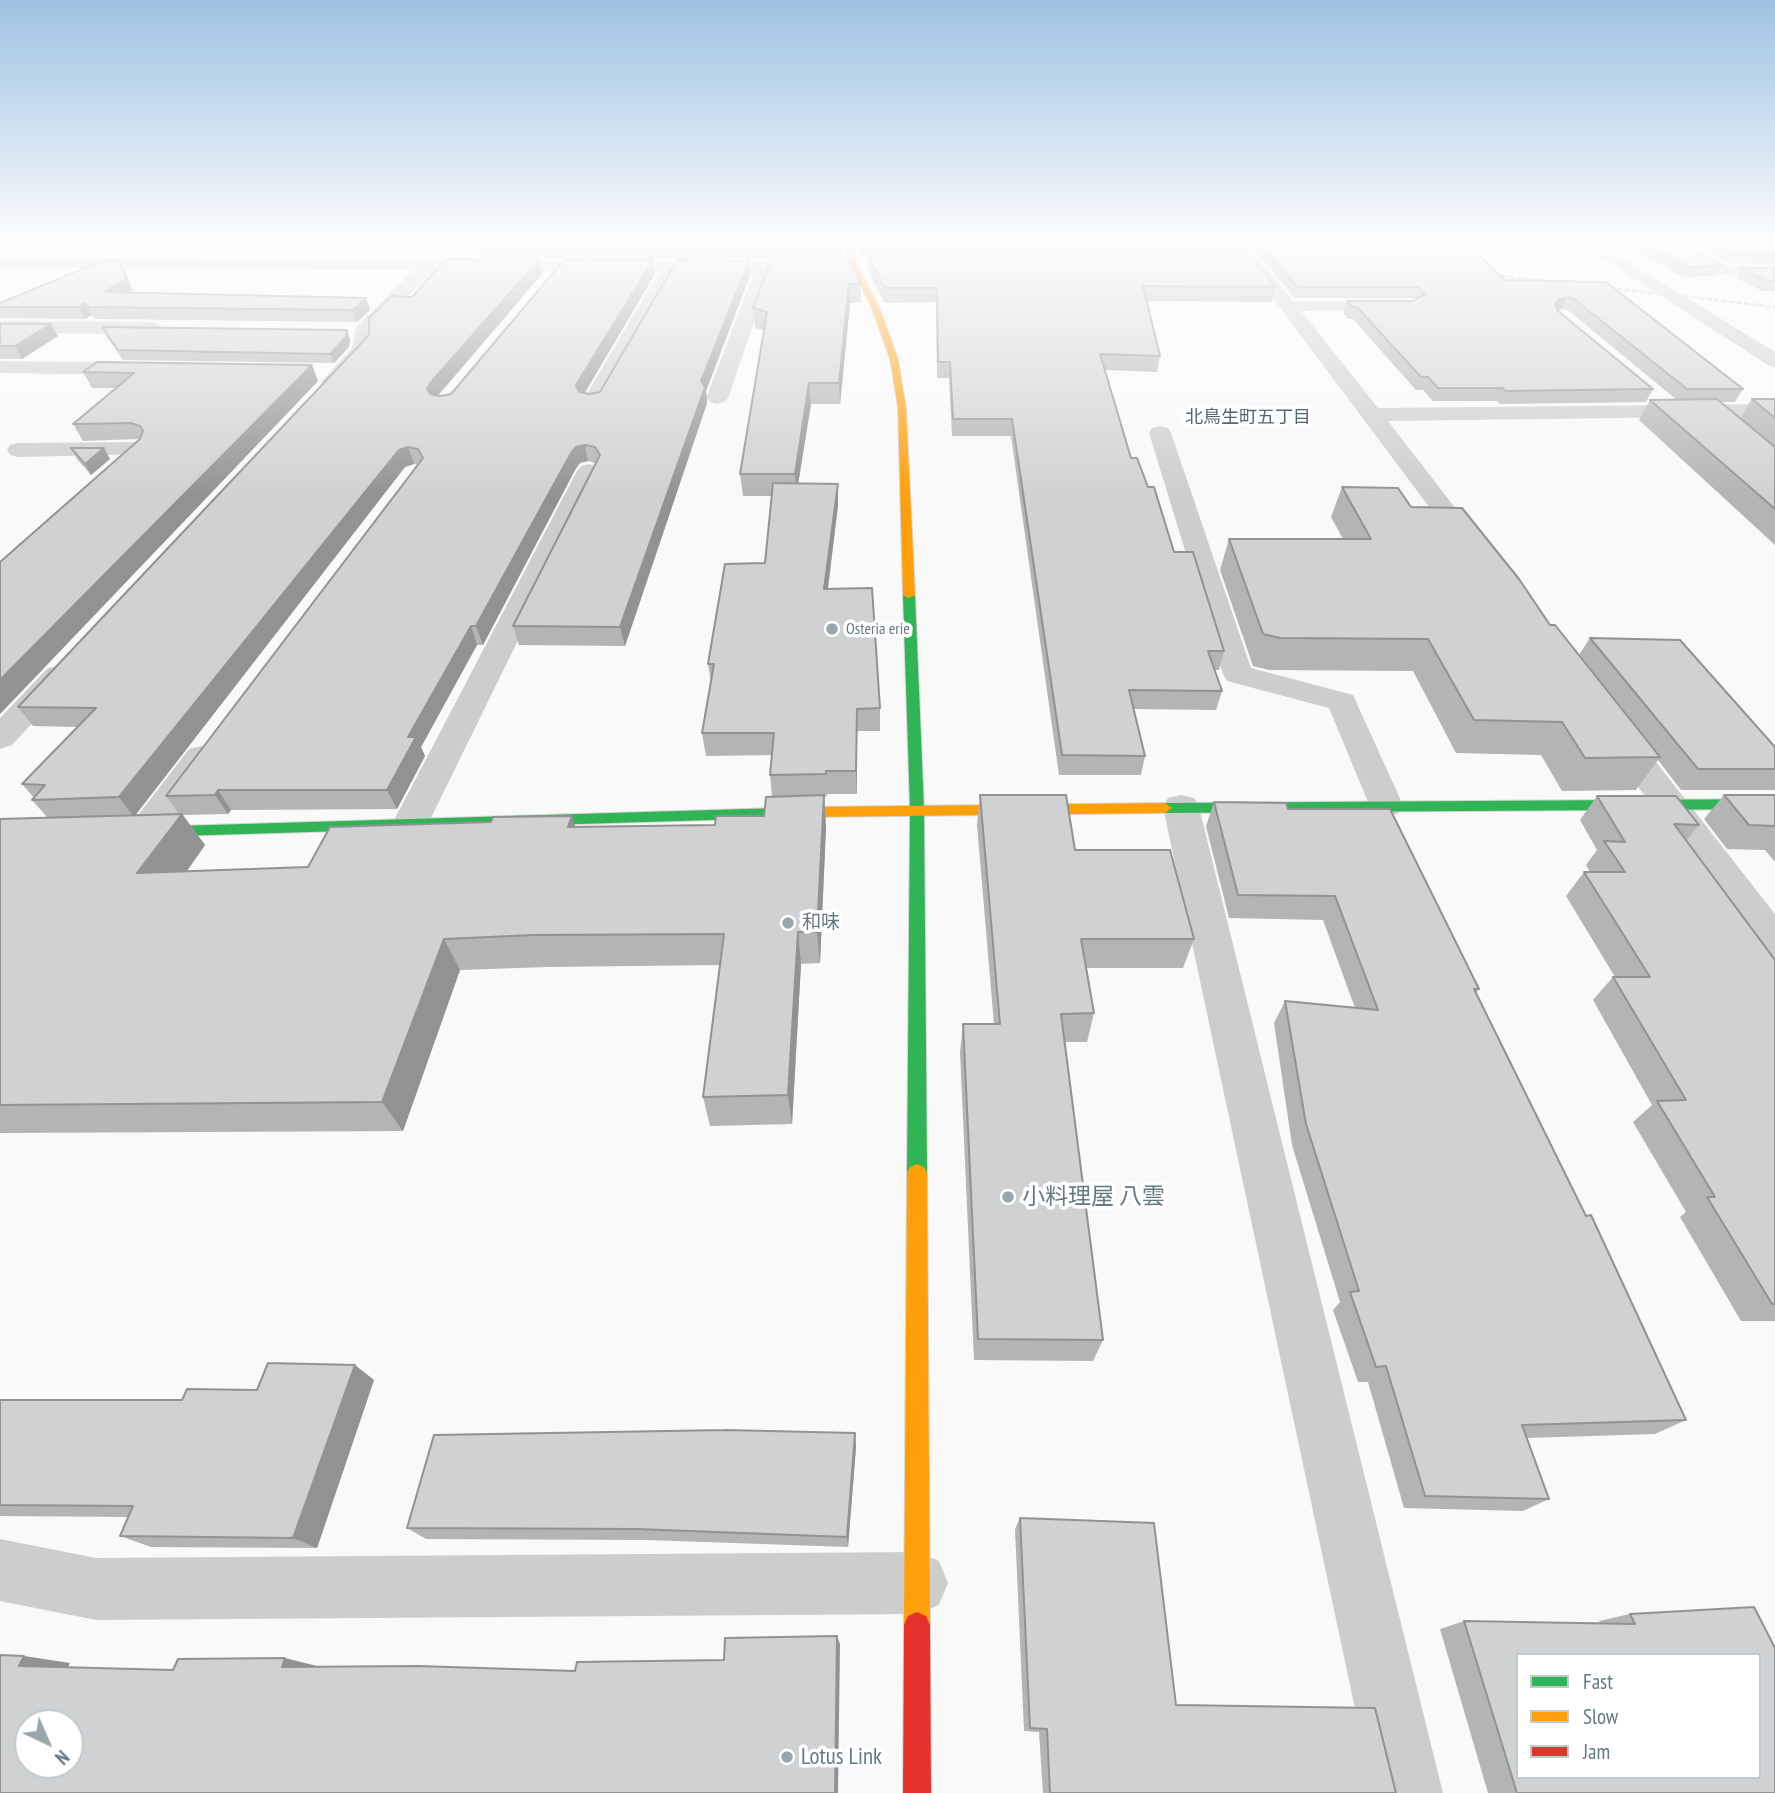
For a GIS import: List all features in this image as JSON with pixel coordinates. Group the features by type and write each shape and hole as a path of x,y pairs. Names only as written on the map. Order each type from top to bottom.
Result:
{"street":[{"path":"314,401 362,349 356,330"},
{"path":"593,402 635,330"},
{"path":"717,398 742,330"},
{"path":"883,330 894,359 902,408 916,809 917,1793"},
{"path":"1307,330 1491,570"},
{"path":"1725,330 1775,361"},
{"path":"0,368 164,369"},
{"path":"314,371 341,372"},
{"path":"1653,394 1673,411"},
{"path":"1372,415 1775,410"},
{"path":"1710,411 1738,434"},
{"path":"1160,433 1238,674 1342,702 1385,805"},
{"path":"18,450 139,449 109,476"},
{"path":"410,824 589,471"},
{"path":"0,738 76,657"},
{"path":"1601,714 1775,943"},
{"path":"138,832 218,734"},
{"path":"138,832 916,809 1775,804"},
{"path":"1181,807 1408,1793"},
{"path":"0,1570 96,1589 917,1583"}],"building":[{"path":"0,330 42,330 15,346 0,346"},
{"path":"104,330 347,330 346,337 330,354 118,350"},
{"path":"369,330 477,330 427,389 430,394 440,396 451,394 505,330 610,330 576,385 579,392 589,394 600,392 636,330 722,330 701,381 705,387 620,627 513,626 600,455 595,447 585,445 576,447 571,453 476,626 471,626 408,737 416,737 387,790 218,790 215,795 166,796 423,458 418,449 408,447 399,450 119,797 32,800 45,785 22,784 96,708 18,707 369,335"},
{"path":"764,330 844,330 839,383 809,383 795,474 740,474"},
{"path":"938,330 1154,330 1160,356 1100,354 1131,458 1137,458 1148,487 1154,487 1174,552 1193,552 1224,651 1208,651 1222,691 1129,690 1145,756 1062,755 1012,419 953,419 950,362 938,362"},
{"path":"1378,330 1581,330 1653,389 1505,391 1503,388 1438,388 1428,377 1421,377"},
{"path":"1613,330 1667,330 1743,389 1687,389"},
{"path":"97,362 312,365 0,680 0,562 140,439 143,431 140,426 131,423 73,424 134,373 83,372"},
{"path":"1717,399 1775,447 1775,509 1650,400"},
{"path":"1752,399 1775,399 1775,418"},
{"path":"71,448 104,448 85,464"},
{"path":"773,483 838,484 824,589 872,588 880,708 857,709 856,771 770,775 774,733 702,733 714,664 708,664 725,564 765,563"},
{"path":"1342,487 1398,488 1411,507 1462,508 1519,579 1550,625 1555,625 1660,757 1585,758 1562,722 1474,720 1428,639 1280,638 1263,634 1229,539 1371,539"},
{"path":"1590,638 1680,640 1775,747 1775,769 1698,769"},
{"path":"824,795 817,932 798,932 788,1095 703,1097 724,934 534,935 444,939 382,1102 0,1105 0,819 182,814 137,873 308,867 330,827 491,822 493,817 572,816 568,827 715,825 716,816 764,816 766,797"},
{"path":"980,795 1066,795 1075,850 1170,850 1194,939 1081,939 1094,1013 1061,1014 1103,1340 978,1339 963,1024 1000,1024"},
{"path":"1724,795 1775,795 1775,826 1749,825"},
{"path":"1597,796 1676,796 1699,825 1674,824 1775,960 1775,1304 1772,1304 1707,1197 1715,1197 1657,1101 1686,1100 1613,977 1650,977 1584,872 1625,872 1604,841 1625,842"},
{"path":"1214,802 1286,803 1288,809 1390,809 1479,989 1474,989 1586,1216 1591,1215 1686,1420 1522,1425 1549,1499 1425,1496 1386,1366 1376,1367 1350,1292 1359,1291 1306,1124 1285,1001 1378,1010 1335,896 1238,895"},
{"path":"268,1363 355,1365 293,1538 120,1536 133,1506 0,1505 0,1400 182,1400 187,1389 257,1390"},
{"path":"725,1430 855,1433 847,1537 637,1529 407,1528 434,1435"},
{"path":"1020,1518 1154,1523 1176,1705 1375,1708 1396,1793 1050,1793 1047,1729 1030,1728"},
{"path":"1754,1607 1775,1648 1775,1793 1517,1793 1464,1621 1635,1624 1630,1614"},
{"path":"837,1636 835,1793 0,1793 0,1655 24,1656 19,1666 173,1670 178,1659 285,1658 282,1667 418,1666 575,1671 577,1662 724,1660 725,1638"}],"traffic: fast":[{"path":"909,595 917,809 917,1173"},
{"path":"1165,808 1775,804"},
{"path":"143,832 812,812"}],"traffic: slow":[{"path":"883,330 894,359 902,408 909,595"},
{"path":"812,812 1165,808"},
{"path":"917,1173 917,1625"}],"traffic: jam":[{"path":"917,1625 917,1793"}],"place":[{"name":"Osteria erie","path":"832,629"},
{"name":"和味","path":"788,923"},
{"name":"小料理屋 八雲","path":"1008,1197"},
{"name":"Lotus Link","path":"787,1757"}],"district":[{"name":"北鳥生町五丁目","path":"1248,418"}]}
